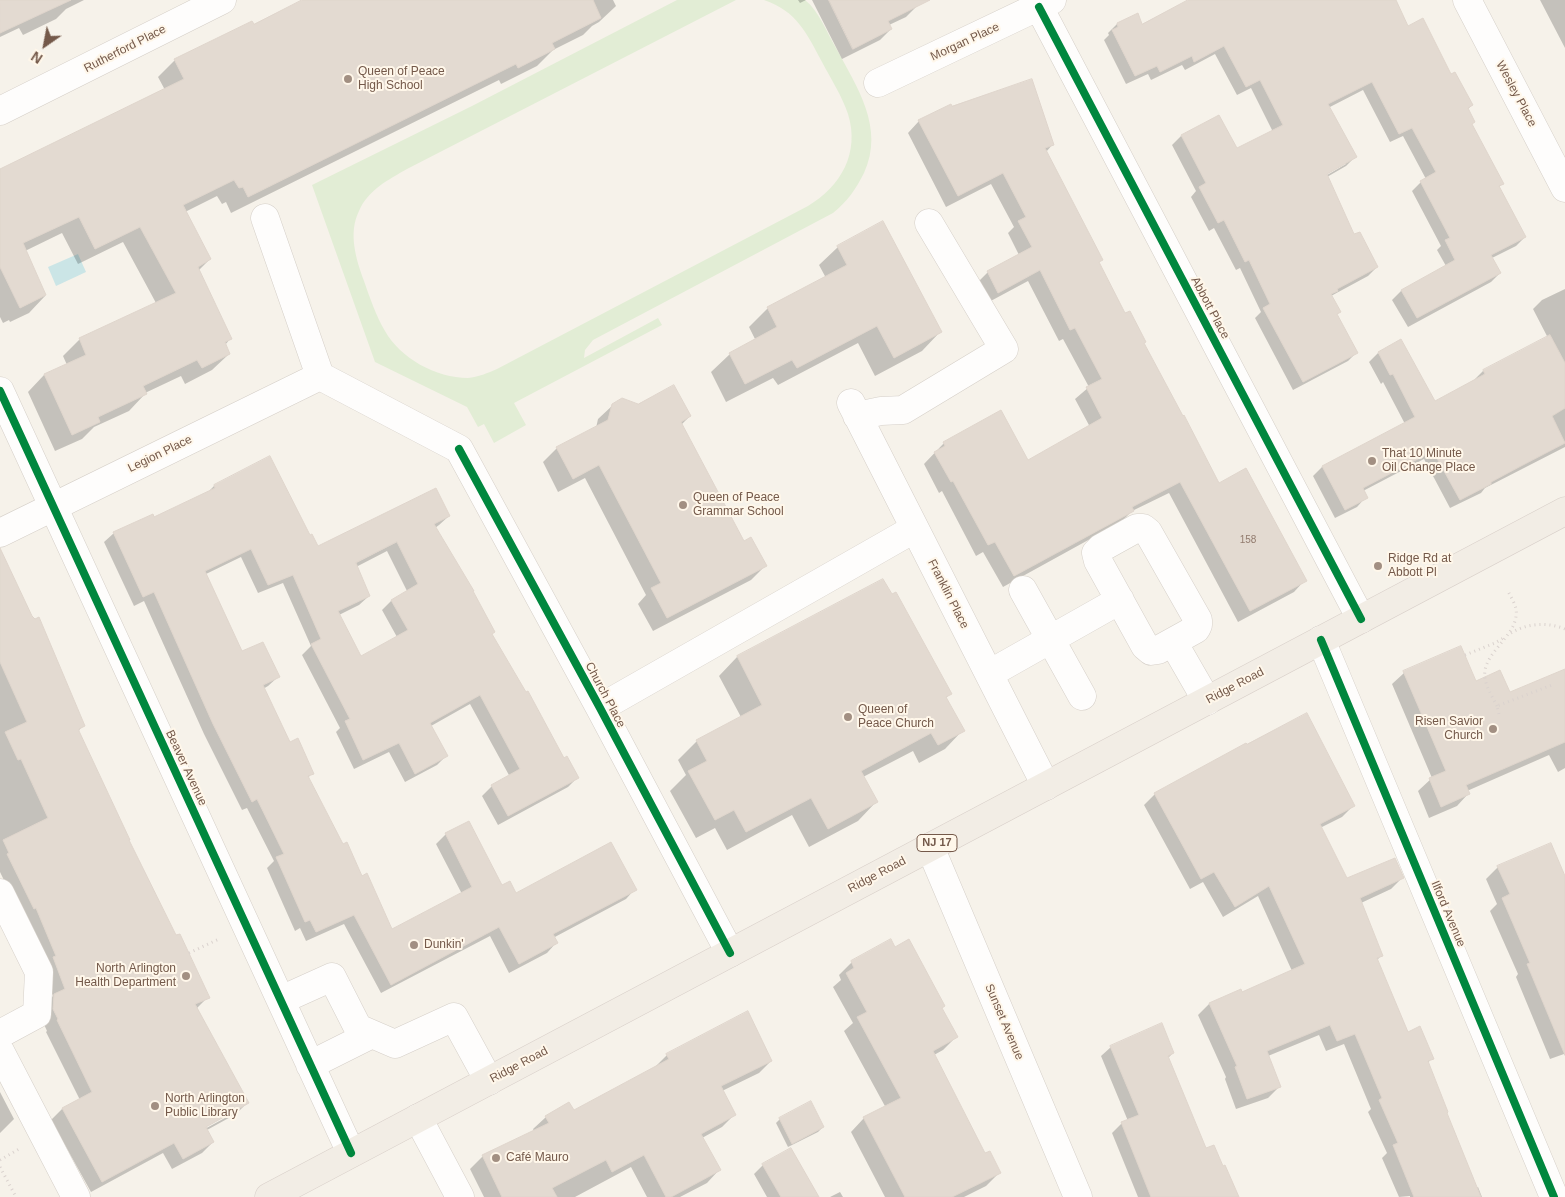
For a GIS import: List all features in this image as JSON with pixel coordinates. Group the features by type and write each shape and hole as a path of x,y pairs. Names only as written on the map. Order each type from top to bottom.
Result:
{"main road":[{"name":"Ridge Road","path":"269,1197 1565,511"}],"street":[{"name":"Rutherford Place","path":"0,111 222,0"},
{"name":"Wesley Place","path":"1466,0 1565,188"},
{"name":"Morgan Place","path":"878,83 1045,3"},
{"name":"Abbott Place","path":"1045,3 1361,619"},
{"path":"265,218 320,376"},
{"name":"Franklin Place","path":"929,223 1004,349 903,410 854,409 1046,786"},
{"name":"Church Place","path":"320,376 459,449 600,708 730,953"},
{"name":"Legion Place","path":"0,533 320,376"},
{"name":"Beaver Avenue","path":"0,392 351,1153"},
{"path":"1137,528 1143,528 1148,532 1198,620 1196,629 1173,642 1152,651 1145,646 1098,561 1096,553 1101,548 1137,528"},
{"path":"600,708 914,529"},
{"path":"1023,590 1082,696"},
{"path":"989,674 1120,600"},
{"name":"Ilford Avenue","path":"1321,640 1554,1197"},
{"path":"1173,642 1206,701"},
{"name":"Sunset Avenue","path":"930,847 1077,1196"},
{"path":"0,893 39,972 37,1014 0,1034"},
{"path":"281,1000 332,977 358,1028 395,1044 454,1017 489,1081"},
{"path":"310,1065 372,1034"},
{"path":"0,1051 76,1197"},
{"path":"418,1118 460,1197"}],"path":[{"path":"1499,714 1484,677 1491,657 1509,634 1517,616 1515,606 1508,591"},
{"path":"1465,655 1495,643 1520,629 1537,624 1556,625 1565,629"},
{"path":"1497,706 1552,685"},
{"path":"189,953 220,939"},
{"path":"0,1160 22,1148"},
{"path":"0,1166 16,1197"}],"green space":[{"path":"677,0 736,0 407,169 379,186 368,197 356,219 354,246 373,307 385,331 400,350 420,365 444,374 468,378 487,373 808,206 830,189 845,167 849,155 851,128 848,114 843,101 806,33 785,10 764,0 805,0 822,22 866,108 871,140 870,156 864,173 851,195 833,213 593,340 585,350 584,358 658,318 662,325 514,403 526,425 494,443 484,424 478,427 467,407 375,362 312,185 472,106"}],"water":[{"path":"78,254 86,272 56,286 48,267"}],"building":[{"path":"0,0 71,0 0,33"},
{"path":"302,0 593,0 601,18 552,43 555,49 518,68 516,64 248,197 243,187 239,188 234,180 183,205 211,259 198,267 232,339 225,342 230,354 202,368 197,360 143,386 147,394 98,417 100,422 72,435 44,374 86,355 79,338 176,293 140,227 95,249 79,217 23,243 46,295 20,308 0,267 0,169 184,79 174,59 252,21 254,24"},
{"path":"829,0 930,0 888,21 892,29 853,49"},
{"path":"1188,0 1396,0 1408,26 1423,18 1451,74 1455,72 1473,105 1468,108 1475,122 1472,124 1504,184 1499,186 1526,237 1491,255 1501,273 1417,318 1401,290 1455,260 1445,240 1450,238 1420,181 1436,172 1412,128 1399,134 1372,82 1328,104 1357,157 1327,174 1354,234 1360,232 1378,267 1331,294 1341,312 1337,314 1358,353 1303,382 1263,308 1270,304 1249,260 1245,262 1224,220 1218,223 1199,187 1206,183 1181,135 1219,115 1237,148 1283,125 1260,80 1246,87 1224,46 1194,62 1192,56 1160,72 1157,66 1135,76 1112,30 1118,27 1117,23 1138,13 1142,24"},
{"path":"1032,79 1054,145 1045,148 1103,260 1099,262 1125,313 1130,311 1146,342 1144,343 1219,483 1246,468 1307,581 1250,611 1180,482 1132,507 1134,511 1014,576 995,542 988,545 953,481 951,482 934,452 945,446 943,442 1001,410 1028,460 1102,418 1086,387 1102,379 1075,328 1070,330 1040,270 998,293 987,271 1032,247 1018,221 1026,217 1003,173 958,196 918,120 951,104 952,106"},
{"path":"883,221 942,332 894,358 877,326 797,368 792,360 745,384 729,353 777,327 767,307 847,265 837,246"},
{"path":"1550,335 1565,363 1565,408 1552,416 1565,443 1460,500 1433,451 1363,488 1368,498 1345,510 1322,466 1415,417 1393,374 1390,375 1378,352 1401,339 1435,401 1485,374 1483,370"},
{"path":"674,385 691,416 681,422 744,541 751,537 767,566 667,618 651,588 661,583 599,465 573,479 556,447 608,420 612,404 622,398 638,404"},
{"path":"270,456 310,535 312,534 318,546 436,488 450,516 434,524 474,591 495,632 492,634 526,692 528,691 564,758 567,756 579,778 508,816 491,785 520,769 480,695 430,723 448,756 415,774 399,743 363,760 345,721 350,719 311,644 321,639 293,575 268,585 251,549 205,571 242,651 263,642 280,677 263,685 290,742 298,738 314,774 308,776 343,844 347,842 362,876 367,873 392,929 472,887 445,833 469,821 502,885 510,881 516,893 611,842 637,890 553,934 558,943 519,964 499,927 391,985 354,915 316,932 310,920 305,922 276,857 284,854 257,799 252,802 213,724 154,592 143,597 113,532 153,514 154,517 215,488 214,485","holes":["397,542 418,584 391,600 408,630 361,656 338,611 370,596 356,563"]},
{"path":"0,548 32,616 35,619 39,617 85,726 79,729 79,731 129,840 176,935 180,934 210,998 195,1004 249,1103 206,1127 214,1142 183,1159 174,1143 102,1182 62,1108 92,1092 53,1009 54,994 65,989 53,957 56,956 36,908 34,909 7,854 9,853 3,840 48,818 21,759 18,760 5,732 27,722 0,662"},
{"name":"Queen of Peace Church","path":"883,579 892,594 896,592 952,694 946,697 965,731 938,745 931,733 861,771 878,802 828,829 811,798 746,832 734,810 715,820 688,771 707,761 696,740 762,705 737,656"},
{"name":"Risen Savior Church","path":"1461,646 1476,681 1500,670 1510,692 1565,669 1565,742 1466,785 1470,794 1441,807 1429,778 1446,771 1403,671"},
{"path":"1307,713 1355,806 1320,824 1347,878 1395,858 1404,878 1360,898 1383,956 1377,958 1408,1032 1420,1026 1434,1059 1428,1061 1481,1197 1414,1197 1393,1145 1398,1143 1379,1100 1382,1098 1355,1034 1337,1041 1330,1025 1267,1051 1281,1087 1247,1099 1235,1067 1237,1066 1209,1003 1241,989 1242,992 1305,964 1269,886 1235,907 1214,872 1201,879 1154,793 1246,743"},
{"path":"1551,843 1565,876 1565,1055 1527,964 1530,963 1502,898 1510,894 1497,866"},
{"path":"891,939 895,947 909,939 945,1006 942,1008 958,1037 933,1051 985,1153 990,1151 1001,1173 952,1197 905,1197 863,1117 901,1098 857,1017 867,1012 846,973 854,968 851,961"},
{"path":"748,1011 772,1061 721,1086 736,1115 701,1134 721,1170 671,1197 666,1197 644,1155 612,1172 606,1160 552,1188 557,1197 502,1197 482,1155 549,1123 545,1116 569,1102 574,1110 669,1059 666,1054"},
{"path":"1162,1023 1174,1053 1168,1056 1206,1148 1214,1145 1239,1197 1151,1197 1121,1122 1139,1115 1110,1046"},
{"path":"811,1101 824,1127 792,1144 779,1118"},
{"path":"791,1148 819,1197 781,1197 762,1164"}],"cycle path":[{"path":"1039,7 1361,619"},
{"path":"0,391 351,1153"},
{"path":"459,449 600,708 730,953"},
{"path":"1321,640 1554,1197"}],"place":[{"name":"Queen of Peace High School","path":"348,79"},
{"name":"That 10 Minute Oil Change Place","path":"1372,461"},
{"name":"Queen of Peace Grammar School","path":"683,505"},
{"name":"Ridge Rd at Abbott Pl","path":"1378,566"},
{"name":"Queen of Peace Church","path":"848,717"},
{"name":"Risen Savior Church","path":"1493,729"},
{"name":"Dunkin'","path":"414,945"},
{"name":"North Arlington Health Department","path":"186,976"},
{"name":"North Arlington Public Library","path":"155,1106"},
{"name":"Café Mauro","path":"496,1158"}]}
